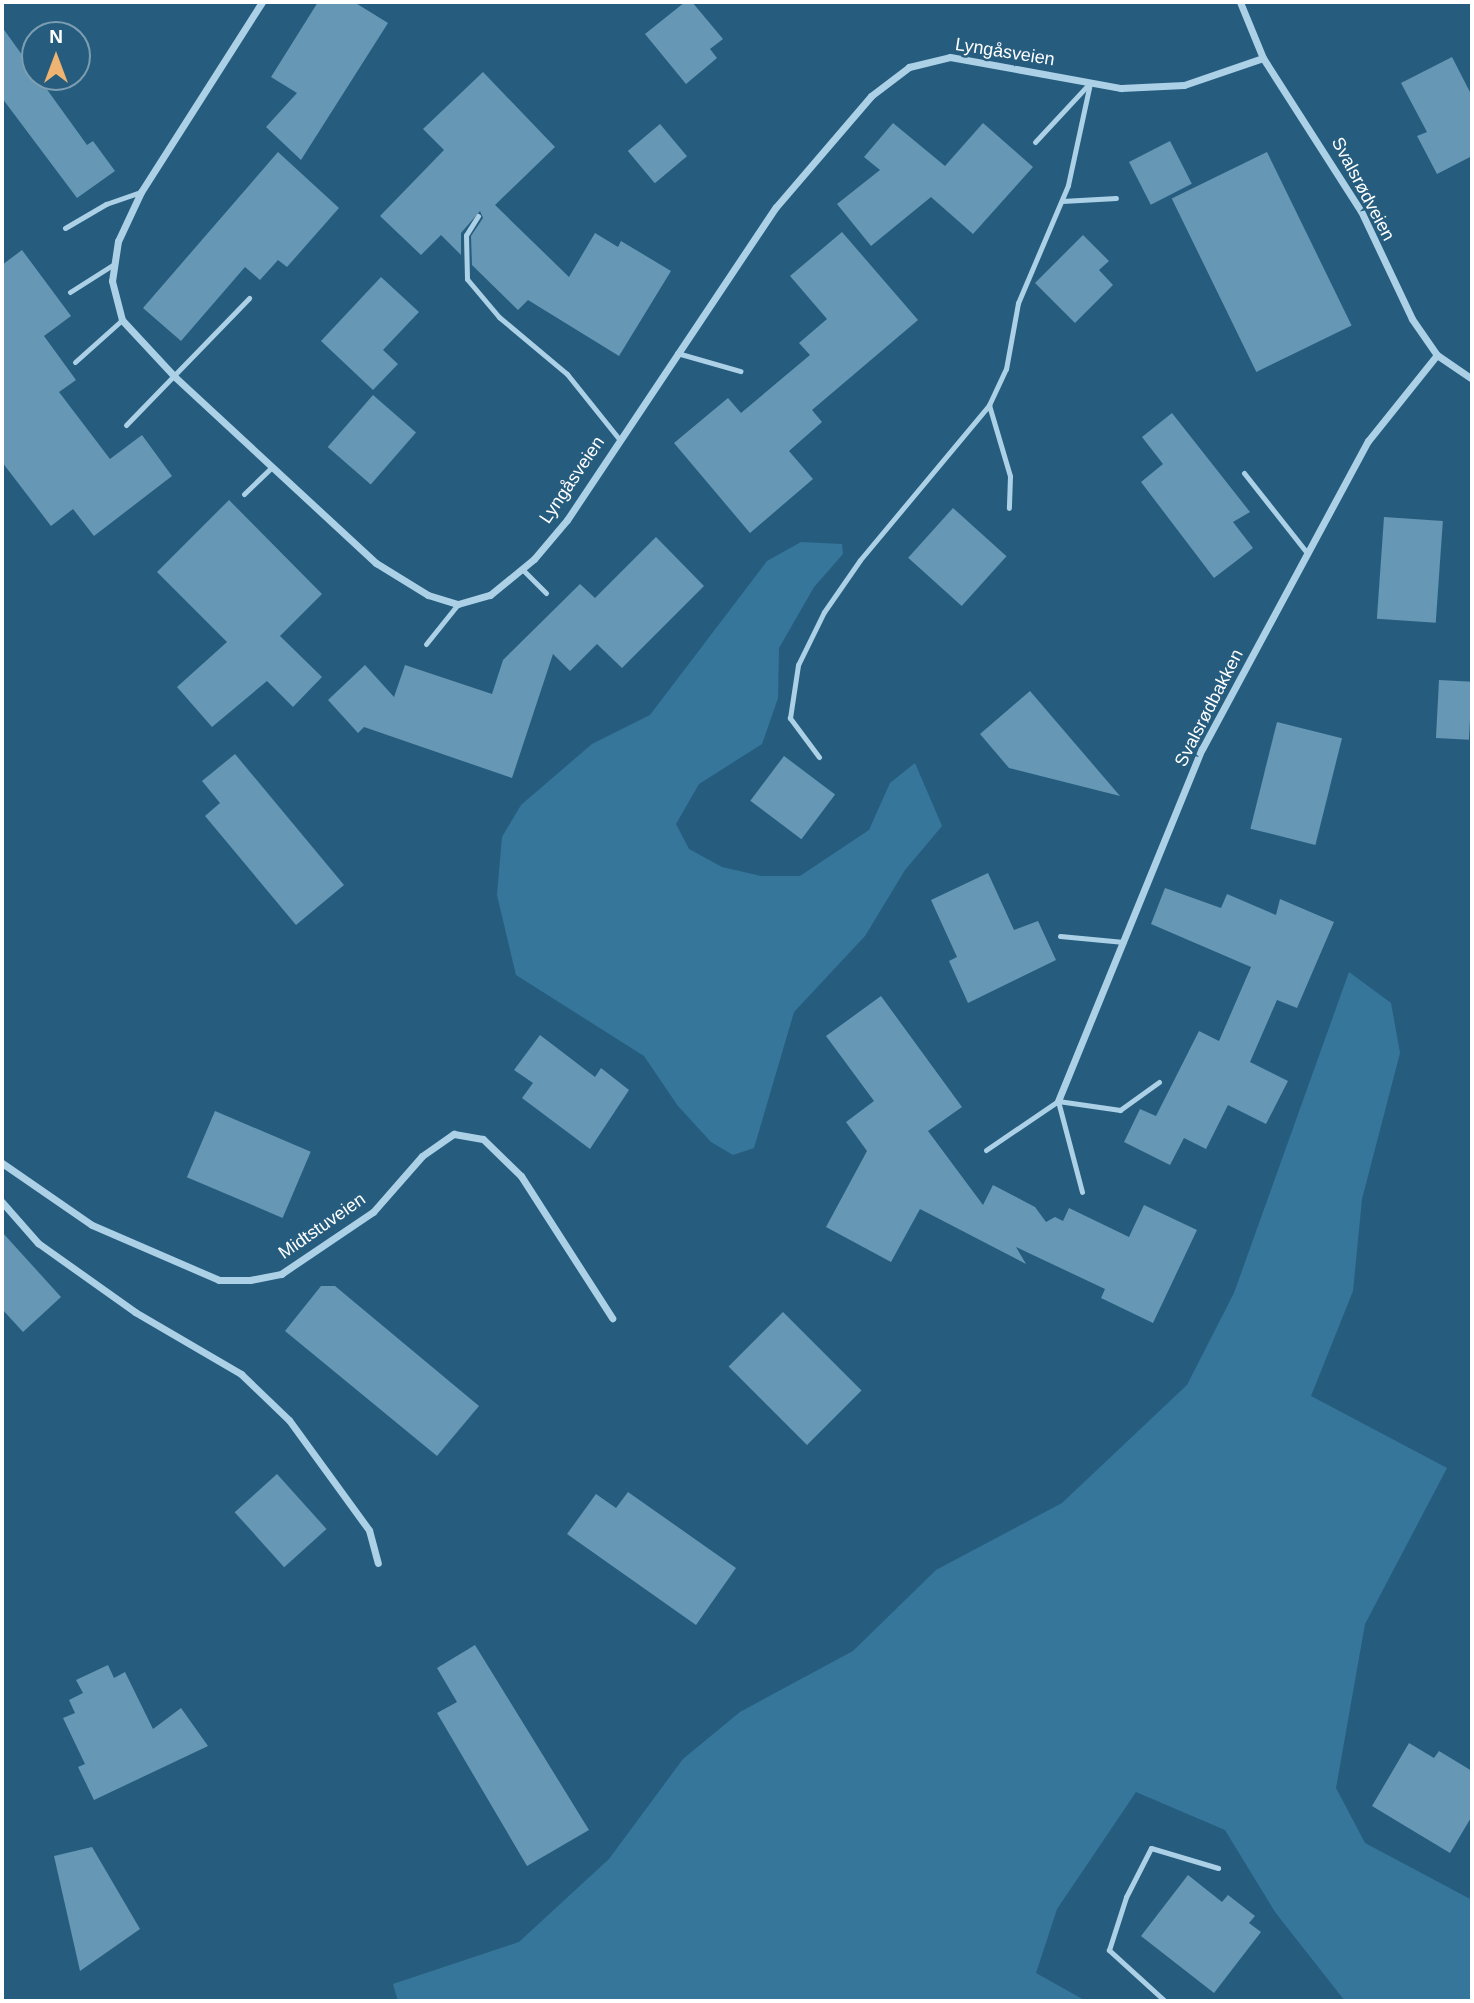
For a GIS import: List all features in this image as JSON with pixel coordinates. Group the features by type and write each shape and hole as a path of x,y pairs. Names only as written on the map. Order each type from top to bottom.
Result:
{"street":[{"path":"261,2 141,192 111,266 122,320 175,377 376,563 428,596 458,604"},
{"name":"Svalsrødveien","path":"1240,2 1263,58 1328,153 1412,319 1437,355 1472,379"},
{"name":"Lyngåsveien","path":"458,604 490,595 522,569 568,520 776,207 871,96 909,67 950,57 1121,88 1184,85 1263,58"},
{"name":"Svalsrødbakken","path":"1058,1101 1202,749 1368,441 1437,355"},
{"name":"Midtstuveien","path":"2,1163 92,1225 219,1280 250,1280 281,1274 373,1212 422,1156 454,1134 483,1139 521,1176 612,1318"},
{"path":"2,1202 38,1243 135,1312 241,1374 289,1420 369,1530 378,1563"}],"lane":[{"path":"1035,142 1090,83"},
{"path":"818,757 790,718 803,654 824,612 860,559 989,405 1006,369 1018,303 1062,201 1090,83"},
{"path":"65,228 106,204 141,192"},
{"path":"1062,201 1116,198"},
{"path":"478,216 466,235 467,279 499,317 568,374 620,439"},
{"path":"70,292 111,266"},
{"path":"126,425 249,298"},
{"path":"75,362 122,320"},
{"path":"677,354 740,371"},
{"path":"989,405 1010,476 1009,508"},
{"path":"244,494 272,467"},
{"path":"1244,473 1308,554"},
{"path":"522,569 546,593"},
{"path":"426,644 458,604"},
{"path":"1060,936 1124,942"},
{"path":"986,1150 1058,1101 1121,1110 1159,1082"},
{"path":"1058,1101 1082,1192"},
{"path":"1165,2001 1109,1950 1126,1897 1150,1848 1218,1868"}],"shaded area":[{"path":"801,542 842,544 843,554 814,587 779,648 778,698 762,744 699,784 676,824 689,849 722,867 761,876 800,876 869,830 890,783 915,763 942,826 905,870 865,936 794,1012 754,1148 733,1155 711,1142 678,1106 644,1056 516,975 497,895 502,837 521,805 592,744 650,715 767,561"},
{"path":"1349,972 1391,1003 1400,1053 1362,1199 1353,1291 1311,1396 1447,1468 1365,1624 1336,1788 1365,1843 1472,1900 1472,2001 1345,2001 1275,1912 1225,1830 1136,1792 1057,1909 1036,1973 1086,2001 398,2001 393,1984 519,1942 609,1859 683,1759 740,1712 853,1651 936,1570 1062,1503 1187,1385 1234,1293"}],"building":[{"path":"318,2 354,2 388,23 301,160 266,127 297,93 271,77"},
{"path":"685,2 692,2 723,39 710,49 717,58 686,84 645,34"},
{"path":"2,27 21,53 21,91 48,91 87,145 93,141 115,171 77,198 2,98"},
{"path":"1452,57 1472,96 1472,156 1437,174 1417,136 1427,132 1401,83"},
{"path":"483,72 555,147 495,205 569,277 595,233 618,247 621,241 671,271 619,356 528,300 518,310 472,265 471,236 483,218 480,211 461,233 461,255 441,235 421,255 380,216 444,150 423,129"},
{"path":"893,123 945,166 983,123 1033,167 973,234 931,197 871,246 837,204 880,170 864,157"},
{"path":"660,124 687,156 655,183 628,151"},
{"path":"1170,141 1192,184 1151,205 1129,162"},
{"path":"278,152 339,208 287,267 278,260 260,280 245,267 181,341 143,308"},
{"path":"1267,152 1352,325 1256,372 1172,198"},
{"path":"842,232 918,320 812,410 822,422 789,451 813,479 750,533 674,443 728,398 741,413 810,355 799,343 827,319 790,276"},
{"path":"1083,235 1109,261 1099,270 1113,285 1075,323 1035,283"},
{"path":"22,250 71,316 44,336 76,380 59,392 110,459 142,435 172,476 94,536 73,509 51,526 2,462 2,265"},
{"path":"381,277 419,312 383,350 398,364 373,390 321,341"},
{"path":"373,395 416,432 371,484 328,447"},
{"path":"1172,413 1250,512 1233,522 1253,548 1214,578 1141,482 1163,464 1142,437"},
{"path":"229,500 322,594 280,636 322,677 293,707 267,681 212,727 177,687 227,642 157,572"},
{"path":"953,508 1007,556 962,606 908,558"},
{"path":"1384,517 1443,521 1436,623 1377,619"},
{"path":"656,537 704,586 622,668 597,644 570,671 553,654 512,778 364,727 358,733 328,700 365,665 394,697 405,665 492,694 503,660 580,584 595,598"},
{"path":"1439,680 1472,682 1469,740 1436,738"},
{"path":"1030,691 1120,796 1009,768 980,734"},
{"path":"1277,722 1342,738 1315,845 1250,829"},
{"path":"235,754 344,885 296,925 205,816 220,803 202,781"},
{"path":"784,756 835,795 801,839 750,801"},
{"path":"988,873 1014,930 1038,921 1056,960 968,1003 949,961 957,957 931,900"},
{"path":"1165,888 1221,908 1227,894 1276,915 1280,899 1334,922 1297,1008 1277,1000 1250,1062 1288,1081 1266,1124 1228,1105 1206,1149 1184,1138 1170,1165 1124,1142 1140,1109 1156,1116 1199,1031 1219,1041 1251,967 1151,924"},
{"path":"881,996 962,1107 928,1131 983,1205 993,1185 1035,1207 1046,1222 1055,1217 1063,1221 1069,1208 1129,1237 1144,1205 1197,1230 1153,1323 1101,1298 1105,1289 1016,1247 1026,1264 920,1209 891,1262 826,1227 867,1151 846,1122 874,1101 826,1036"},
{"path":"540,1035 595,1077 601,1068 629,1090 590,1149 522,1098 533,1083 514,1070"},
{"path":"215,1111 311,1152 283,1218 187,1177"},
{"path":"2,1232 61,1297 23,1332 2,1309"},
{"path":"321,1286 335,1286 479,1406 437,1456 285,1331"},
{"path":"783,1312 861,1390 807,1445 729,1366"},
{"path":"277,1474 327,1529 284,1567 235,1512"},
{"path":"628,1492 736,1568 696,1625 567,1534 596,1494 616,1508"},
{"path":"475,1645 589,1830 527,1866 437,1713 457,1702 437,1668"},
{"path":"108,1665 114,1678 125,1672 153,1729 181,1708 208,1746 94,1800 78,1767 85,1764 63,1718 75,1713 69,1700 83,1693 76,1680"},
{"path":"1409,1743 1434,1758 1439,1751 1472,1771 1472,1816 1450,1853 1372,1806"},
{"path":"92,1847 140,1929 80,1971 54,1856"},
{"path":"1188,1875 1222,1902 1228,1895 1255,1916 1249,1923 1261,1932 1214,1993 1141,1936"}]}
